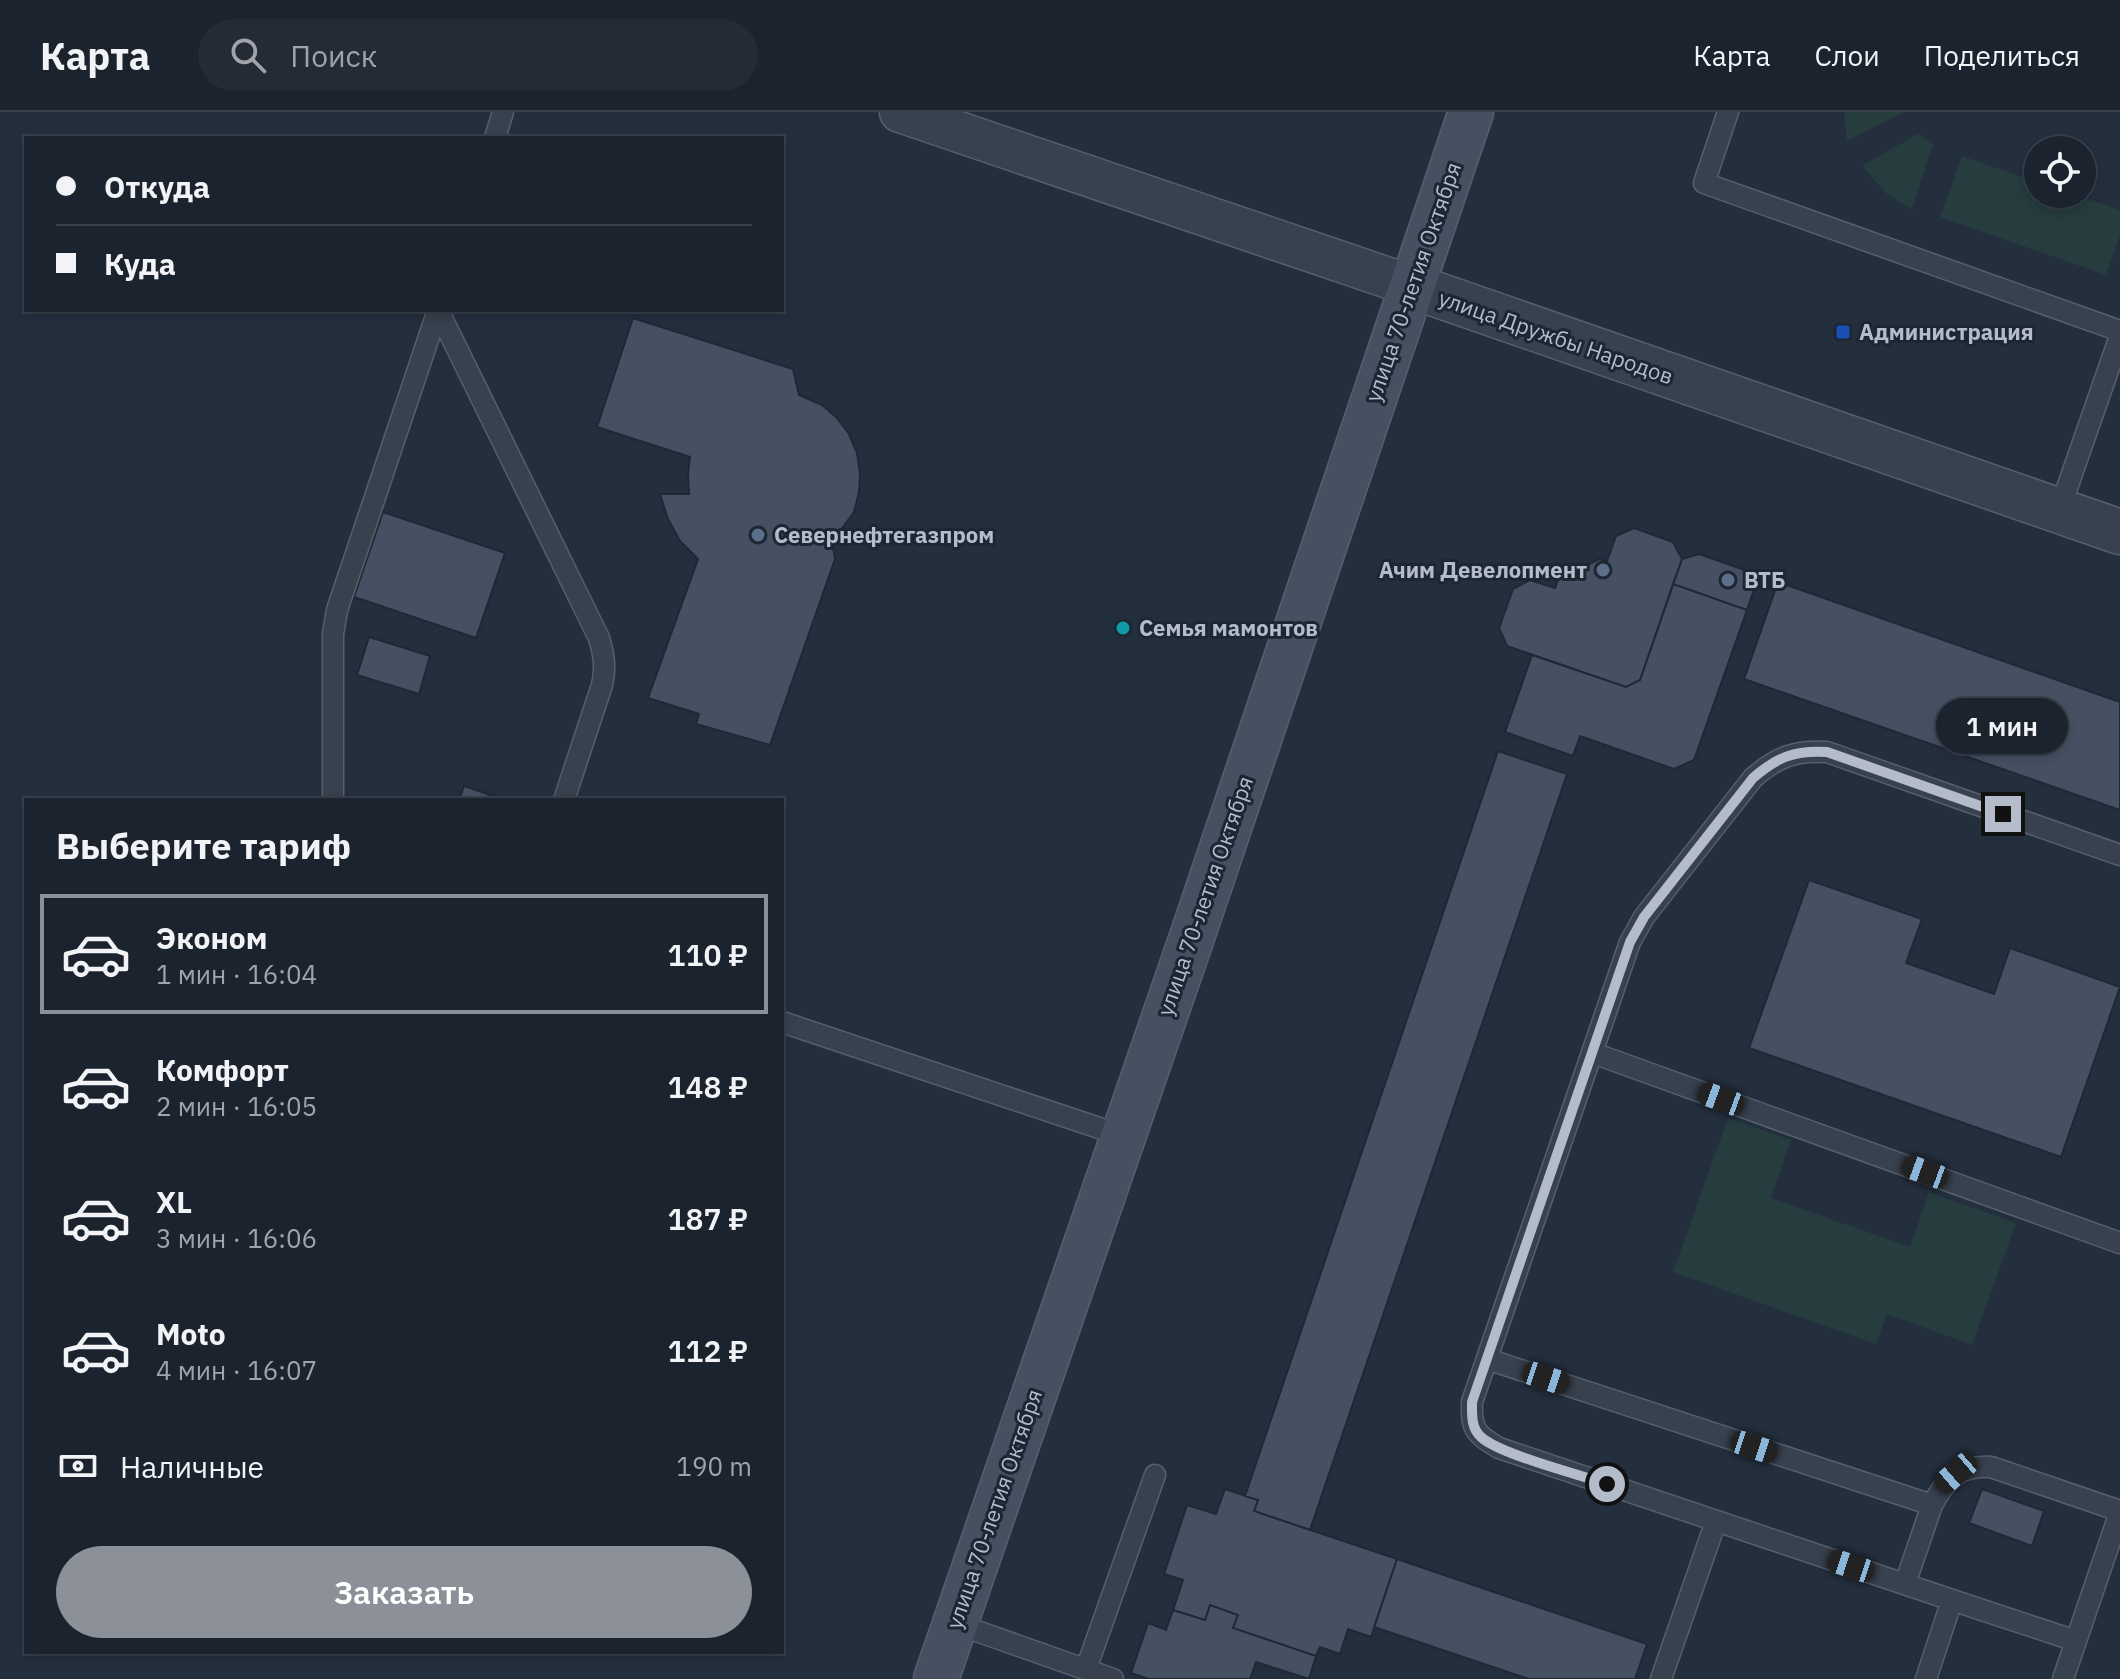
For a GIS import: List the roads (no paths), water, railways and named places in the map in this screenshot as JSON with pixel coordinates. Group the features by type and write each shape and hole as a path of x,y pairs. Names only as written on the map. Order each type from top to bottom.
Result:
{"main road":[{"name":"улица 70-летия Октября","path":"936,1679 1471,112"}],"street":[{"name":"улица Дружбы Народов","path":"900,112 2120,532"}],"lane":[{"path":"496,136 503,112"},
{"path":"1728,112 1704,183 2120,334 2116,361 2059,511"},
{"path":"333,798 333,634 337,610 437,312"},
{"path":"439,312 592,623 603,653 605,668 602,685 565,798"},
{"path":"2076,1641 1499,1448 1480,1437 1472,1422 1472,1402 1630,942 1644,917 1753,778 1772,761 1787,754 1827,752 2120,855"},
{"path":"784,1023 1123,1136"},
{"path":"1593,1053 2120,1243"},
{"path":"1487,1359 1932,1505"},
{"path":"1905,1584 1932,1505 1943,1485 1956,1473 1974,1466 1991,1467 2120,1512 2063,1679"},
{"path":"1086,1669 1155,1475"},
{"path":"1661,1679 1716,1521"},
{"path":"1926,1679 1952,1600"},
{"path":"954,1623 1113,1679"}],"place":[{"name":"Администрация","path":"1843,332"},
{"name":"Севернефтегазпром","path":"758,535"},
{"name":"Ачим Девелопмент","path":"1603,570"},
{"name":"ВТБ","path":"1728,580"},
{"name":"Семья мамонтов","path":"1123,628"}]}
